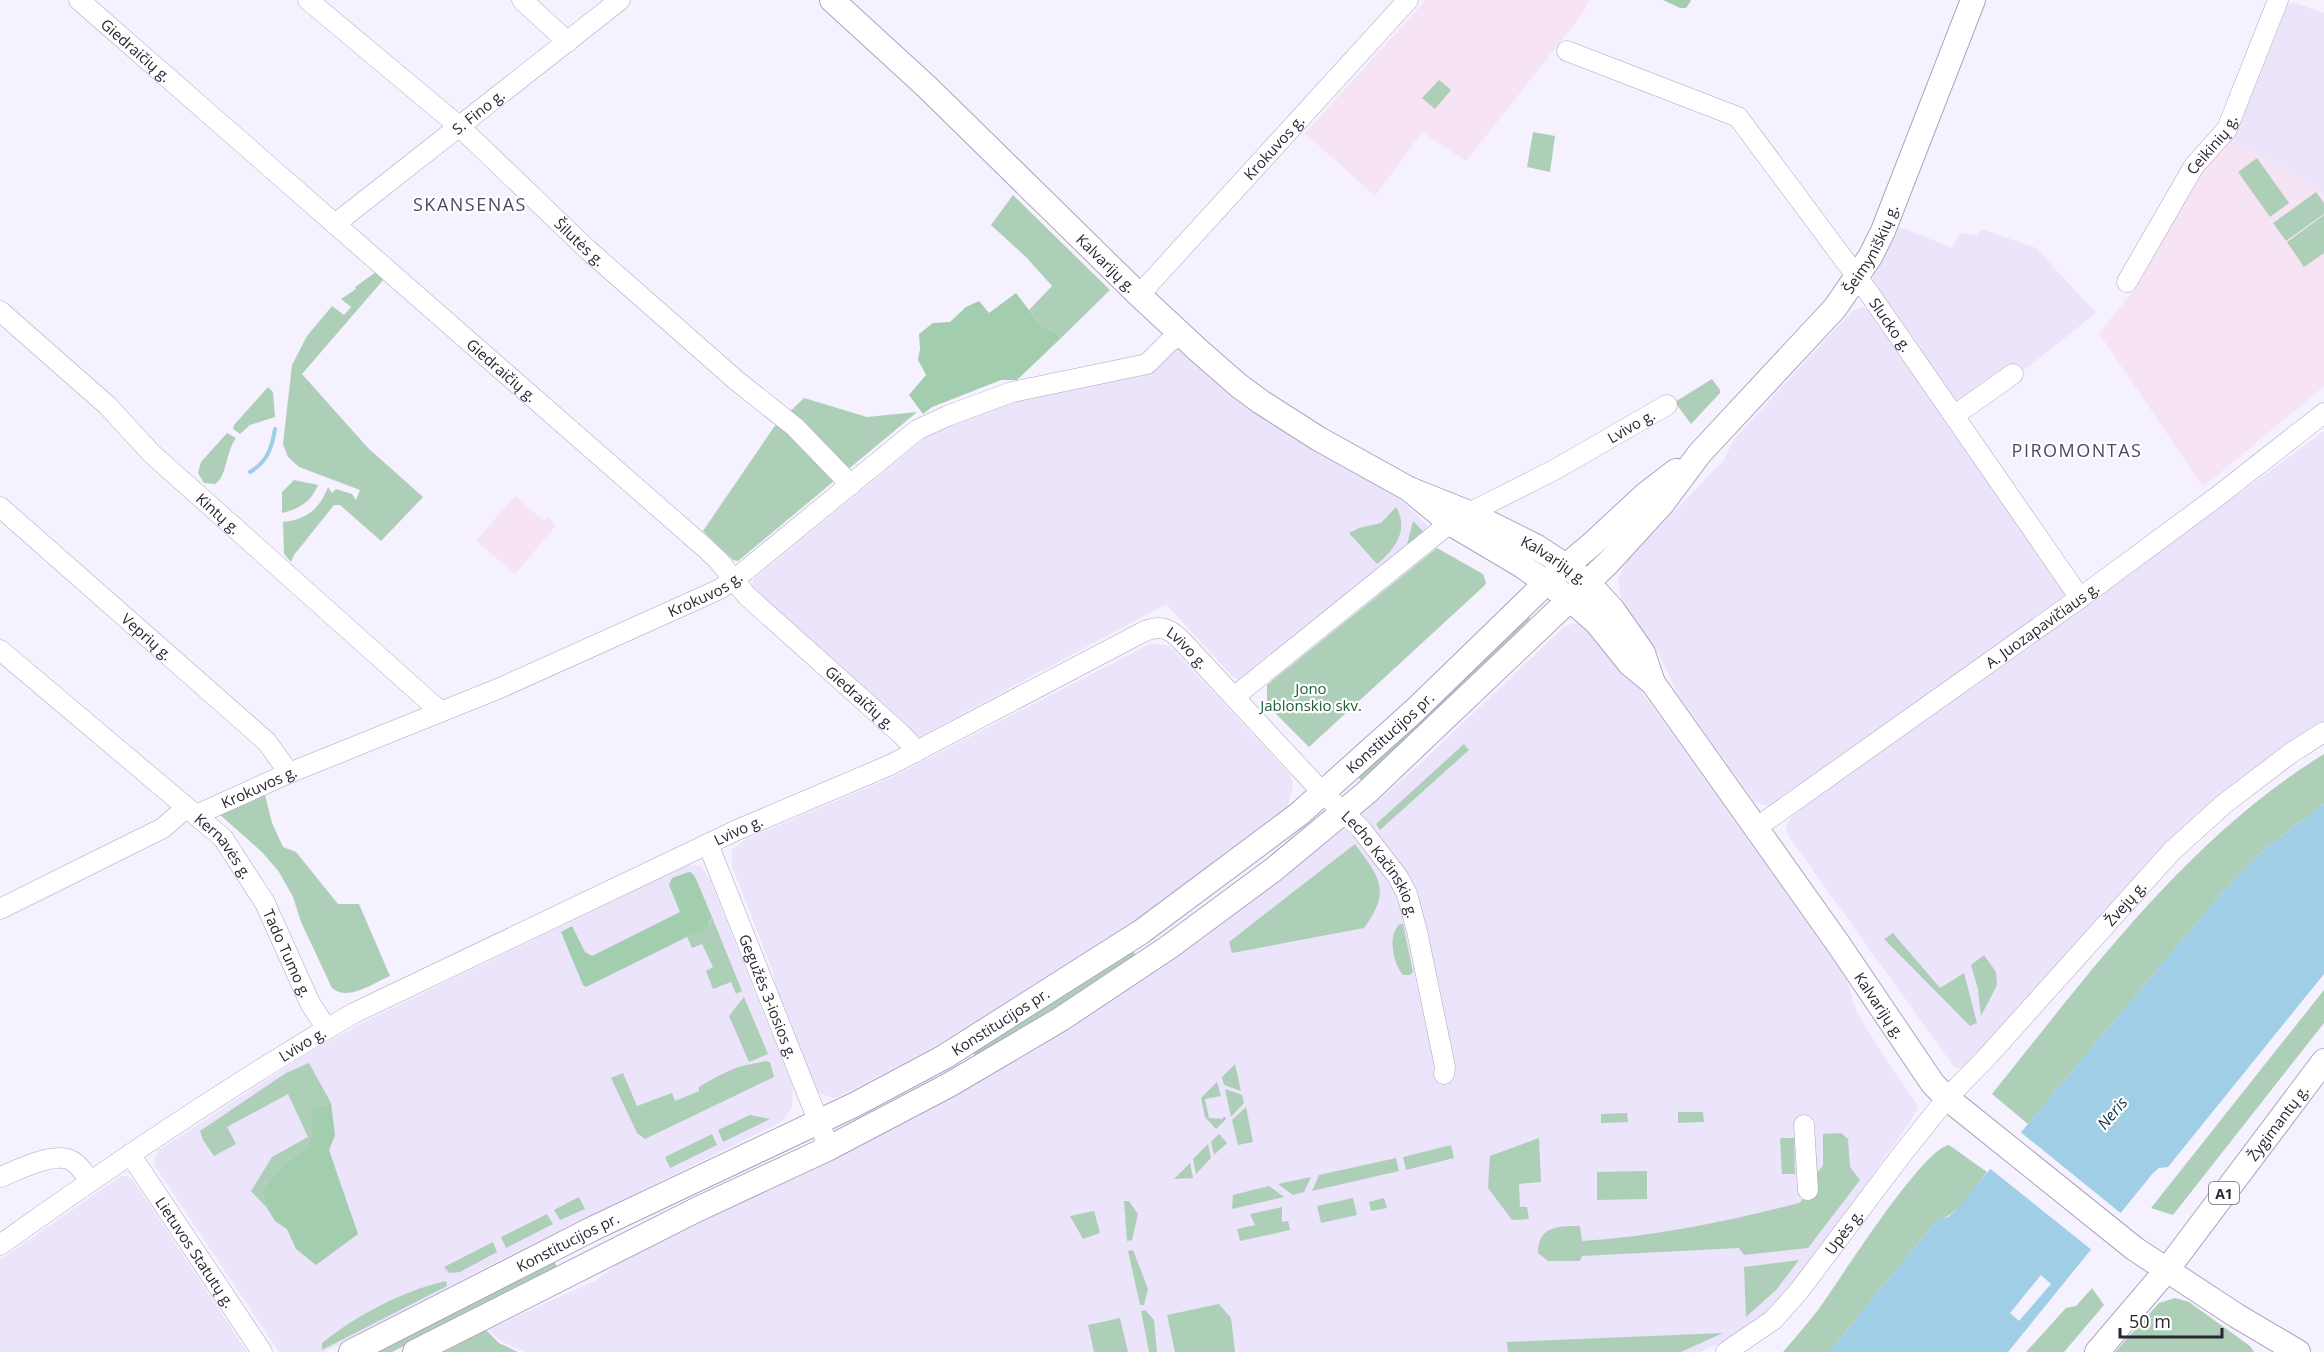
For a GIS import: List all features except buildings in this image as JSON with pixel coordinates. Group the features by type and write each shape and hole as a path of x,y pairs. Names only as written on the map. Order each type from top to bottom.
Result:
{"main road":[{"name":"Kalvarijų g.","path":"832,0 927,87 1139,295 1262,402 1319,439 1459,518 1547,582 1597,623 1630,664 1653,683 1839,945 1933,1084 1947,1098 2135,1249 2237,1316"},
{"name":"Šeimyniškių g.","path":"1588,583 1662,504 1700,453 1836,308 1857,277 1876,247 1891,213 1973,0"},
{"name":"Šeimyniškių g.","path":"1566,566 1646,494 1700,453"},
{"name":"Kalvarijų g.","path":"1459,518 1537,548 1588,583 1612,610 1643,653 1653,683"},
{"name":"Konstitucijos pr.","path":"351,1352 592,1228 818,1122 944,1058 1074,975 1187,899 1291,821 1414,711 1566,566"},
{"name":"Konstitucijos pr.","path":"415,1352 696,1210 829,1148 949,1085 1061,1019 1169,947 1273,870 1344,813 1588,583"},
{"name":"Žygimantų g.","path":"2166,1271 2324,1061"},
{"name":"A1","path":"2097,1352 2166,1271"},
{"path":"2237,1316 2256,1334 2267,1352"},
{"path":"2237,1316 2298,1352"}],"street":[{"name":"Giedraičių g.","path":"79,0 704,547 747,596 901,734 909,742 914,753"},
{"name":"Šilutės g.","path":"308,0 460,127 587,249 737,381 787,420 851,485"},
{"path":"522,0 568,42"},
{"name":"S. Fino g.","path":"335,224 620,0"},
{"name":"Krokuvos g.","path":"1139,295 1408,0"},
{"name":"Ceikinių g.","path":"2127,282 2194,166 2227,129 2278,0"},
{"name":"Slucko g.","path":"1567,51 1738,117 1857,277 2080,598"},
{"name":"Kintų g.","path":"0,311 108,406 151,453 441,712"},
{"name":"Krokuvos g.","path":"0,909 187,815 500,688 720,589 918,430 930,423 1012,392 1147,364 1169,342 1182,334"},
{"path":"1955,415 2013,374"},
{"name":"Lvivo g.","path":"0,1245 130,1154 327,1029 396,992 708,844 914,753 1143,632 1159,627 1173,632 1234,697 1459,518 1556,469 1667,405"},
{"name":"A. Juozapavičiaus g.","path":"1756,828 2080,598 2324,414"},
{"name":"Veprių g.","path":"0,507 267,742 289,773"},
{"name":"Kernavės g.","path":"0,650 187,815"},
{"name":"Kernavės g.","path":"0,663 187,815 223,838 249,878"},
{"name":"Lecho Kačinskio g.","path":"1234,697 1323,793 1360,829 1389,864 1407,894 1418,931 1445,1066 1444,1074"},
{"name":"Žvejų g.","path":"1947,1098 1988,1057 2150,874 2194,829 2291,753 2324,732"},
{"name":"Gegužės 3-iosios g.","path":"708,844 829,1148"},
{"name":"Tado Tumo g.","path":"249,878 265,903 310,1003 327,1029"},
{"name":"Upės g.","path":"1726,1352 1773,1320 1799,1291 1947,1098"},
{"path":"1804,1125 1808,1190"},
{"name":"Lietuvos Statutų g.","path":"130,1154 262,1352"},
{"path":"0,1177 56,1156 75,1162 90,1181"}],"shaded area":[{"path":"1426,0 1589,0 1584,12 1466,161 1422,132 1375,196 1305,133"},
{"path":"2292,2 2324,13 2324,195 2292,173 2232,139 2280,11"},
{"path":"2232,139 2292,173 2324,195 2324,386 2203,487 2099,333 2136,288 2202,171"},
{"path":"1900,227 1952,248 1960,233 1978,236 1981,229 2036,248 2096,313 1966,416 1871,286 1873,277"},
{"path":"1862,307 1872,312 2065,586 2065,594 2061,600 1773,805 1765,806 1754,801 1677,693 1659,654 1621,598 1618,579 1627,561 1723,461 1735,438 1852,311"},
{"path":"1174,344 1234,396 1311,448 1392,492 1427,525 1428,529 1241,680 1232,676 1166,604 923,735 913,736 751,588 755,578 936,429 971,411 1148,368"},
{"path":"2324,431 2324,727 2268,765 1966,1068 1955,1068 1789,837 1786,829 1787,823 1796,812"},
{"path":"515,496 544,521 548,517 556,525 515,574 476,541"},
{"path":"1580,623 1612,650 1837,965 1848,983 1857,1013 1917,1104 1917,1110 1908,1125 1804,1271 1782,1297 1757,1320 1729,1339 1700,1352 525,1352 500,1341 488,1329 595,1281 628,1257 899,1125 992,1074 1122,993 1203,939 1337,835 1420,764 1563,628"},
{"path":"1152,643 1170,646 1291,776 1293,787 1287,808 1126,929 957,1035 840,1096 833,1098 818,1092 812,1086 780,1004 773,972 732,866 732,850 746,839 888,779"},
{"path":"685,866 700,866 710,879 793,1088 792,1107 783,1121 504,1258 324,1352 279,1352 155,1166 155,1157 159,1150 305,1055 368,1020"},
{"path":"121,1176 127,1176 133,1180 247,1352 0,1352 0,1260"}],"green space":[{"path":"1663,0 1691,1 1686,8 1680,8"},
{"path":"1439,80 1451,90 1435,109 1422,98"},
{"path":"1533,132 1555,136 1550,172 1527,167"},
{"path":"2257,158 2289,203 2270,217 2238,172"},
{"path":"2316,192 2324,203 2324,214 2286,241 2273,223"},
{"path":"1013,195 1110,290 1060,339 1055,331 1041,326 1029,310 1052,286 1026,257 991,225"},
{"path":"2324,215 2324,253 2304,267 2287,242"},
{"path":"376,272 384,279 302,374 368,448 423,497 381,541 340,505 334,505 294,555 291,562 284,554 283,522 311,512 321,502 328,487 332,493 336,489 352,494 356,500 360,490 299,467 288,457 283,444 292,365 307,336 332,306 344,315 351,307 341,299"},
{"path":"1016,293 1041,326 1055,331 1060,339 1017,380 1001,380 932,407 923,414 909,395 926,375 918,360 919,334 933,323 950,322 966,307 979,301 989,313"},
{"path":"1712,379 1720,393 1691,424 1675,402"},
{"path":"268,387 273,392 275,417 250,425 240,434 233,429 234,425"},
{"path":"804,398 867,417 917,412 738,561 733,560 703,531 774,427"},
{"path":"227,433 236,438 222,476 215,484 204,483 198,473 201,462"},
{"path":"294,480 318,485 304,504 282,513 282,492"},
{"path":"1396,507 1400,515 1401,531 1390,552 1377,564 1349,533 1381,523"},
{"path":"1413,521 1424,532 1406,549"},
{"name":"Jono Jablonskio skv.","path":"1437,548 1483,574 1486,583 1309,747 1267,705 1267,685"},
{"path":"1527,614 1530,619 1362,781 1358,777"},
{"path":"1464,744 1469,750 1380,830 1376,824"},
{"path":"2324,754 2324,804 2266,848 2220,895 2028,1124 1992,1094 2104,955 2185,866 2274,788"},
{"path":"264,791 272,823 283,847 296,852 338,904 359,904 390,976 353,992 338,992 332,988 301,922 293,897 279,872 262,852 218,813"},
{"path":"1355,844 1376,875 1380,893 1373,915 1364,928 1232,953 1229,942"},
{"path":"689,872 696,879 712,917 707,927 586,987 583,985 561,932 572,926 585,952 592,956 680,912 669,885 672,878"},
{"path":"712,917 742,991 736,994 731,982 713,989 706,971 713,967 702,944 692,948 687,937 710,923"},
{"path":"1400,924 1403,924 1413,972 1410,975 1403,975 1394,957 1394,935"},
{"path":"1893,933 1940,988 1964,973 1977,1023 1970,1026 1884,939"},
{"path":"1133,951 1137,956 976,1058 973,1052"},
{"path":"1984,955 1996,972 1997,985 1981,1016 1978,989 1971,965"},
{"path":"2324,990 2324,1023 2173,1215 2151,1208"},
{"path":"744,997 768,1054 749,1062 729,1016"},
{"path":"770,1062 774,1077 645,1139 637,1133 611,1078 623,1073 637,1106 672,1093 675,1101 699,1091 699,1087 725,1073 742,1066"},
{"path":"309,1063 331,1103 312,1111 312,1132 307,1149 287,1161 264,1190 267,1208 251,1191 272,1157 308,1137 288,1094 227,1127 236,1144 214,1156 200,1131 286,1073"},
{"path":"1235,1064 1241,1091 1224,1085 1222,1077"},
{"path":"1217,1082 1221,1096 1205,1099 1209,1118 1223,1119 1225,1117 1226,1119 1216,1129 1205,1117 1201,1098"},
{"path":"1225,1089 1242,1095 1244,1103 1231,1117"},
{"path":"331,1103 335,1135 329,1150 358,1234 316,1265 296,1249 287,1229 275,1221 267,1208 263,1190 287,1161 307,1149 312,1132 311,1111"},
{"path":"1246,1107 1253,1142 1238,1145 1232,1120"},
{"path":"1678,1112 1703,1112 1704,1122 1678,1123"},
{"path":"1627,1113 1628,1122 1601,1123 1601,1114"},
{"path":"750,1115 770,1119 723,1142 718,1130"},
{"path":"1841,1133 1848,1139 1850,1167 1860,1180 1808,1248 1744,1255 1739,1248 1582,1256 1580,1261 1548,1261 1538,1253 1541,1237 1557,1227 1580,1226 1582,1241 1610,1239 1691,1227 1799,1203 1811,1192 1812,1178 1823,1166 1823,1134"},
{"path":"712,1134 717,1145 670,1168 665,1157"},
{"path":"1219,1134 1227,1143 1214,1155 1211,1142"},
{"path":"1539,1138 1541,1182 1519,1184 1520,1207 1527,1207 1529,1219 1512,1220 1488,1188 1490,1156"},
{"path":"1780,1138 1794,1138 1795,1174 1782,1174"},
{"path":"1208,1144 1211,1158 1196,1174 1193,1159"},
{"path":"1451,1145 1454,1158 1406,1170 1403,1157"},
{"path":"1949,1145 1987,1172 1971,1193 1951,1214 1938,1219 1829,1352 1783,1352 1818,1310 1901,1191 1936,1152"},
{"path":"1396,1158 1399,1171 1312,1191 1319,1175"},
{"path":"1190,1163 1193,1178 1174,1179"},
{"path":"1647,1171 1647,1199 1597,1200 1597,1172"},
{"path":"1311,1177 1304,1192 1293,1195 1278,1184"},
{"path":"1269,1186 1284,1197 1232,1209 1233,1195"},
{"path":"579,1197 585,1209 560,1220 554,1210"},
{"path":"1353,1198 1357,1215 1321,1223 1317,1206"},
{"path":"1384,1198 1387,1208 1371,1211 1369,1202"},
{"path":"1124,1201 1129,1201 1138,1214 1132,1240 1127,1241"},
{"path":"1282,1207 1282,1222 1288,1221 1290,1230 1240,1241 1237,1229 1255,1225 1250,1214"},
{"path":"1094,1211 1100,1233 1083,1239 1070,1216"},
{"path":"547,1214 553,1224 506,1248 501,1237"},
{"path":"493,1242 497,1252 460,1272 449,1273 444,1267"},
{"path":"1133,1250 1148,1289 1144,1305 1140,1305 1128,1251"},
{"path":"1799,1260 1776,1290 1746,1317 1744,1267"},
{"path":"554,1261 557,1267 392,1352 378,1352"},
{"path":"446,1281 447,1286 322,1350 322,1343 381,1305 429,1285"},
{"path":"2092,1288 2104,1305 2064,1352 2026,1352 2066,1308 2076,1306"},
{"path":"2175,1298 2189,1302 2250,1346 2254,1352 2115,1352 2159,1303"},
{"path":"1219,1304 1231,1318 1235,1352 1175,1352 1167,1315"},
{"path":"1145,1310 1154,1320 1157,1352 1149,1352 1141,1311"},
{"path":"1120,1318 1128,1352 1094,1352 1088,1325"},
{"path":"486,1330 499,1343 518,1352 444,1352"},
{"path":"1723,1333 1681,1352 1508,1352 1507,1342"}],"water":[{"name":"Neris","path":"2324,804 2324,974 2168,1167 2159,1168 2153,1173 2008,1352 1829,1352 1938,1219 1948,1217 1955,1211 2220,895 2266,848"}],"pier":[{"path":"2018,1130 2123,1215 2093,1251 1988,1167"},
{"path":"2041,1275 2051,1284 2019,1321 2010,1313"}],"waterway":[{"path":"250,472 261,464 268,454 275,429"}],"district":[{"name":"SKANSENAS","path":"470,204"},
{"name":"PIROMONTAS","path":"2077,450"}]}
